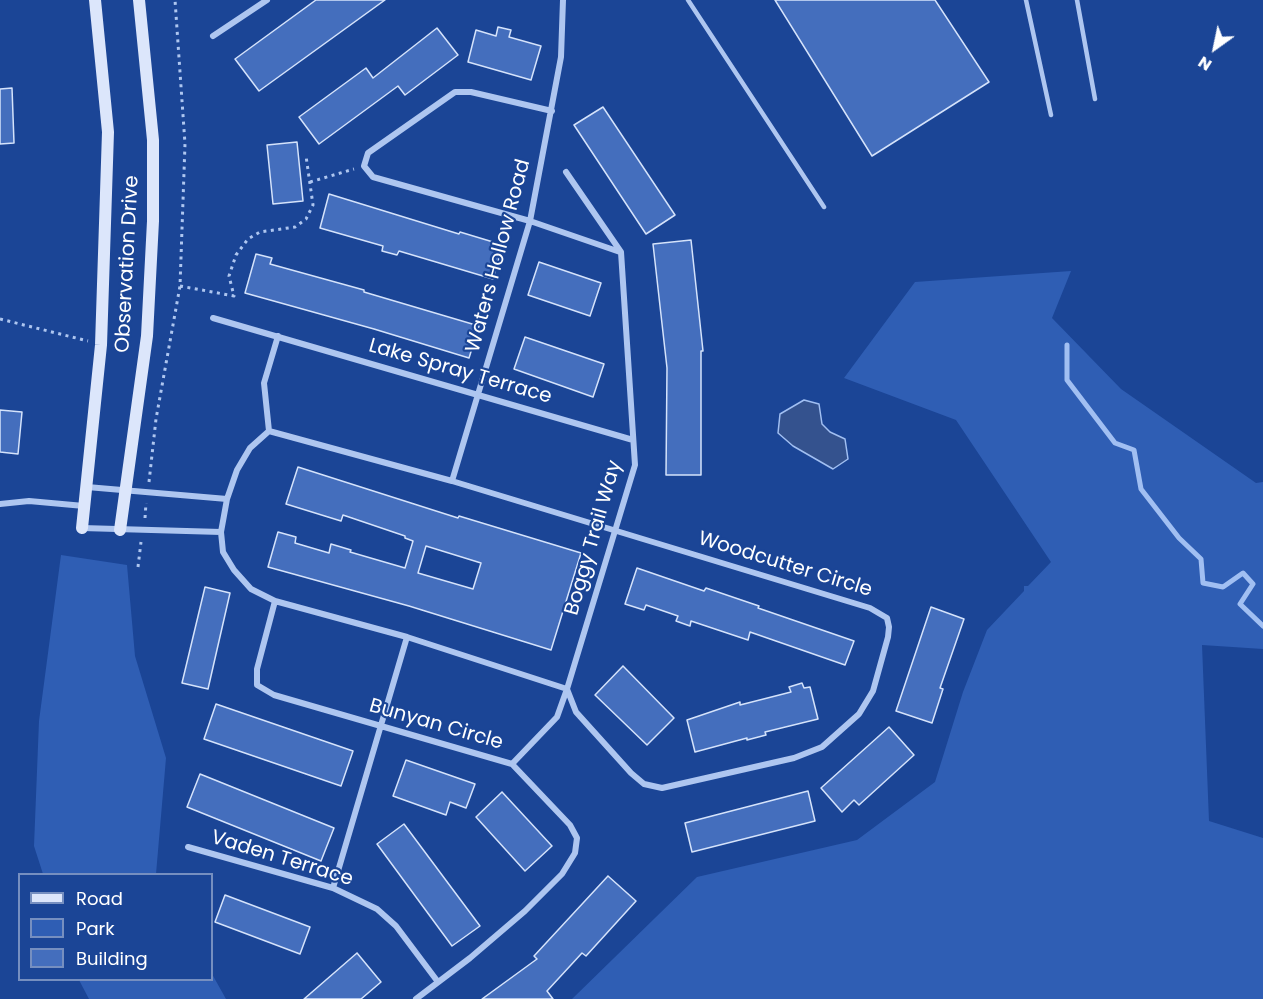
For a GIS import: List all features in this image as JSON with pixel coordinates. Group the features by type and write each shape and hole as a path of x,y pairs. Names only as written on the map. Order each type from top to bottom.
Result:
{"street":[{"name":"Observation Drive","path":"82,528 101,345 108,132 95,0"},
{"name":"Observation Drive","path":"120,530 147,336 153,221 153,140 138,0"},
{"path":"213,36 267,0"},
{"name":"Waters Hollow Road","path":"452,481 530,221 561,57 563,0"},
{"path":"552,111 471,92 454,92 368,153 364,166 374,177 530,221 621,252"},
{"path":"566,172 621,252"},
{"name":"Boggy Trail Way","path":"512,764 557,717 635,465 621,252"},
{"name":"Lake Spray Terrace","path":"213,318 633,440"},
{"path":"278,336 264,383 269,431 250,448 237,470 227,499 221,532 224,552 234,570 251,589 275,601 407,637 567,689"},
{"name":"Woodcutter Circle","path":"269,431 452,481 616,530 870,608 887,618 888,637 873,690 859,714 822,747 794,758 662,788 644,784 631,773 576,712 567,689"},
{"path":"87,487 124,492 227,499"},
{"path":"0,504 29,501 85,506"},
{"path":"82,528 221,532"},
{"name":"Bunyan Circle","path":"275,601 257,669 257,685 274,695 512,764 570,825 577,838 575,853 562,874 525,911 470,958 416,999"},
{"path":"333,888 407,637"},
{"name":"Vaden Terrace","path":"188,847 333,888 377,909 396,926 438,982"}],"lane":[{"path":"688,0 824,207"},
{"path":"1026,0 1051,115"},
{"path":"1077,0 1095,99"}],"path":[{"path":"138,567 156,419 180,286 185,144 175,0"},
{"path":"180,286 234,296 229,276 236,255 248,239 260,232 295,227 306,219 313,205 306,156"},
{"path":"310,183 364,166"},
{"path":"0,319 101,345"}],"green space":[{"path":"1071,271 1052,318 1121,389 1256,483 1263,482 1263,649 1202,645 1209,821 1263,838 1263,999 572,999 697,877 857,840 935,782 963,692 987,630 1024,591 1024,586 1028,586 1051,562 956,420 844,378 915,282"},
{"path":"61,555 127,565 135,656 166,758 156,873 43,873 34,846 39,721"},
{"path":"213,976 226,999 89,999 80,981 213,981"}],"shaded area":[{"path":"804,400 819,404 822,424 830,432 845,439 848,459 833,469 793,446 778,433 780,414"}],"building":[{"path":"316,0 385,0 259,91 235,59"},
{"path":"775,0 935,0 989,82 872,156"},
{"path":"498,27 511,30 509,37 541,46 531,80 468,62 476,30 496,36"},
{"path":"437,28 458,55 405,95 398,86 319,144 299,117 366,68 373,78"},
{"path":"12,88 14,143 0,144 0,89"},
{"path":"603,107 675,215 646,234 574,125"},
{"path":"297,142 303,201 273,204 267,145"},
{"path":"329,194 459,234 460,232 503,245 493,279 399,251 397,255 382,251 383,246 320,228"},
{"path":"691,240 703,351 701,351 701,475 666,475 667,368 653,244"},
{"path":"256,254 272,258 270,264 364,290 364,292 479,326 469,358 245,293"},
{"path":"539,262 601,283 590,316 528,295"},
{"path":"525,337 604,364 593,397 514,369"},
{"path":"0,410 22,412 18,454 0,452"},
{"path":"298,467 458,518 459,516 581,553 551,650 409,606 268,567 278,532 296,537 295,543 329,553 331,544 405,568 413,541 405,536 343,515 341,521 286,504","holes":["426,546 481,563 473,589 418,573"]},
{"path":"637,568 704,591 706,588 854,641 845,665 750,632 748,640 691,621 690,626 676,621 678,616 646,605 644,610 625,604"},
{"path":"205,587 230,593 208,689 182,683"},
{"path":"931,607 964,619 940,688 943,689 932,723 896,711"},
{"path":"623,666 674,718 647,745 595,695"},
{"path":"802,683 804,688 810,687 818,719 765,732 766,735 695,752 687,720 740,702 740,705 791,692 789,687"},
{"path":"216,704 353,751 341,786 204,739"},
{"path":"889,727 914,755 859,805 854,800 842,812 821,788"},
{"path":"406,760 475,784 466,808 450,802 446,815 393,796"},
{"path":"200,774 334,828 321,861 187,807"},
{"path":"808,791 815,821 692,852 685,823"},
{"path":"502,792 552,846 525,871 476,817"},
{"path":"404,824 480,926 452,946 377,844"},
{"path":"608,876 636,901 586,956 582,953 547,991 553,999 482,999 537,959 534,956"},
{"path":"225,895 310,927 300,954 215,922"},
{"path":"357,953 381,982 361,999 304,999"}],"waterway":[{"path":"1067,345 1067,380 1115,443 1134,450 1141,489 1179,538 1201,559 1203,583 1223,587 1243,573 1253,584 1240,604 1263,626"}]}
